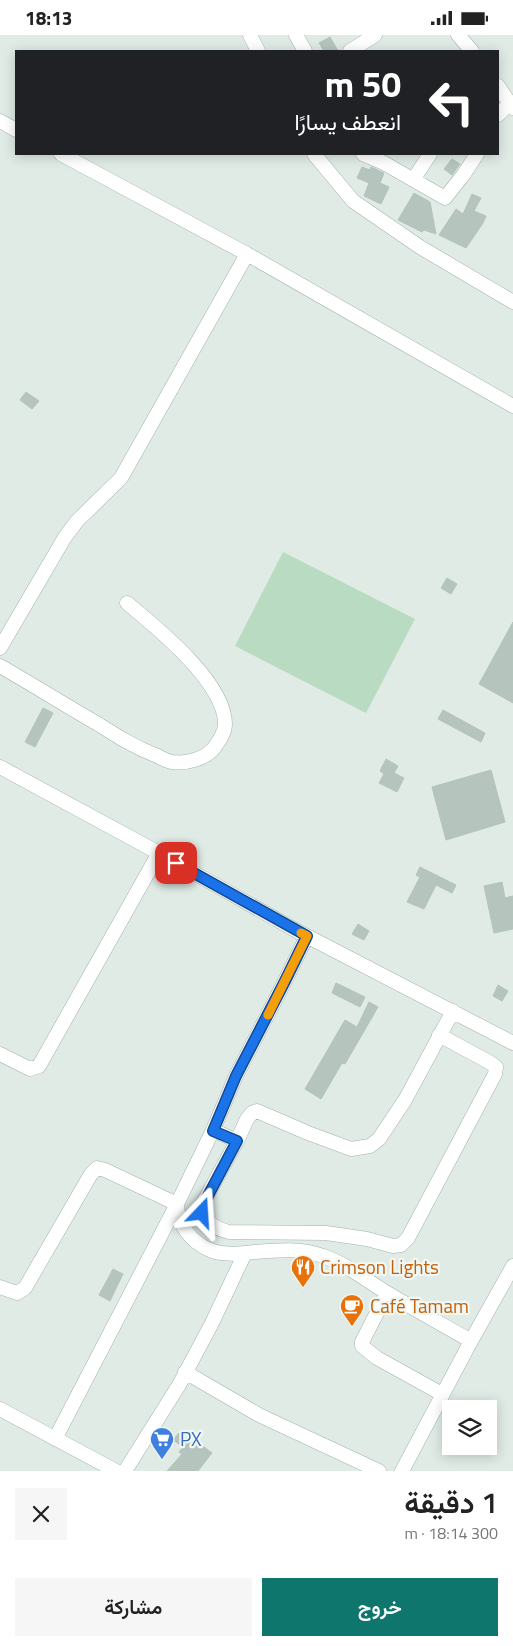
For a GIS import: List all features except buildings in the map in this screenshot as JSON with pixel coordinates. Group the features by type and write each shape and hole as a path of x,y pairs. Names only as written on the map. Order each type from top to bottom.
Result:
{"street":[{"path":"250,35 258,50"},
{"path":"296,35 304,50"},
{"path":"352,50 375,35"},
{"path":"458,35 470,50"},
{"path":"499,88 511,106 499,114"},
{"path":"0,121 15,129"},
{"path":"63,155 247,254 513,406"},
{"path":"315,155 353,201 420,247 513,302"},
{"path":"365,155 384,163 445,198 476,155"},
{"path":"413,180 429,155"},
{"path":"0,649 65,537 77,521 121,478 247,254"},
{"path":"0,665 135,747 172,762 196,760 212,751 221,738 225,726 224,714 218,697 191,661 172,641 127,603"},
{"path":"0,767 307,936 513,1043"},
{"path":"1,1059 30,1069 39,1066 159,853"},
{"path":"55,1439 177,1204 213,1131 236,1076 307,936"},
{"path":"439,1035 489,1062 496,1067 495,1074 408,1238 401,1245 393,1246 367,1239 326,1233 229,1232 216,1227 205,1218 202,1207 247,1119 252,1113 257,1111 351,1149 370,1146 379,1139 404,1100 439,1035 453,1011"},
{"path":"213,1131 237,1141"},
{"path":"0,1287 17,1293 25,1288 96,1168 105,1170 177,1204"},
{"path":"177,1204 177,1213 182,1227 211,1251 226,1254 302,1251 323,1256 360,1274 387,1293 471,1341"},
{"path":"125,1471 185,1372 212,1323 245,1253"},
{"path":"402,1471 513,1266"},
{"path":"387,1293 362,1342 362,1346 377,1358 442,1394"},
{"path":"185,1372 259,1415 378,1471"},
{"path":"0,1409 116,1471"}],"green space":[{"path":"283,552 415,619 366,713 235,646"}],"slow traffic":[{"path":"268,1015 307,936 301,933"}],"place":[{"name":"Crimson Lights","path":"303,1288"},
{"name":"Café Tamam","path":"352,1327"},
{"name":"PX","path":"162,1460"}],"route":[{"path":"176,863 307,936 236,1076 213,1131 237,1141 202,1207 202,1213"}]}
